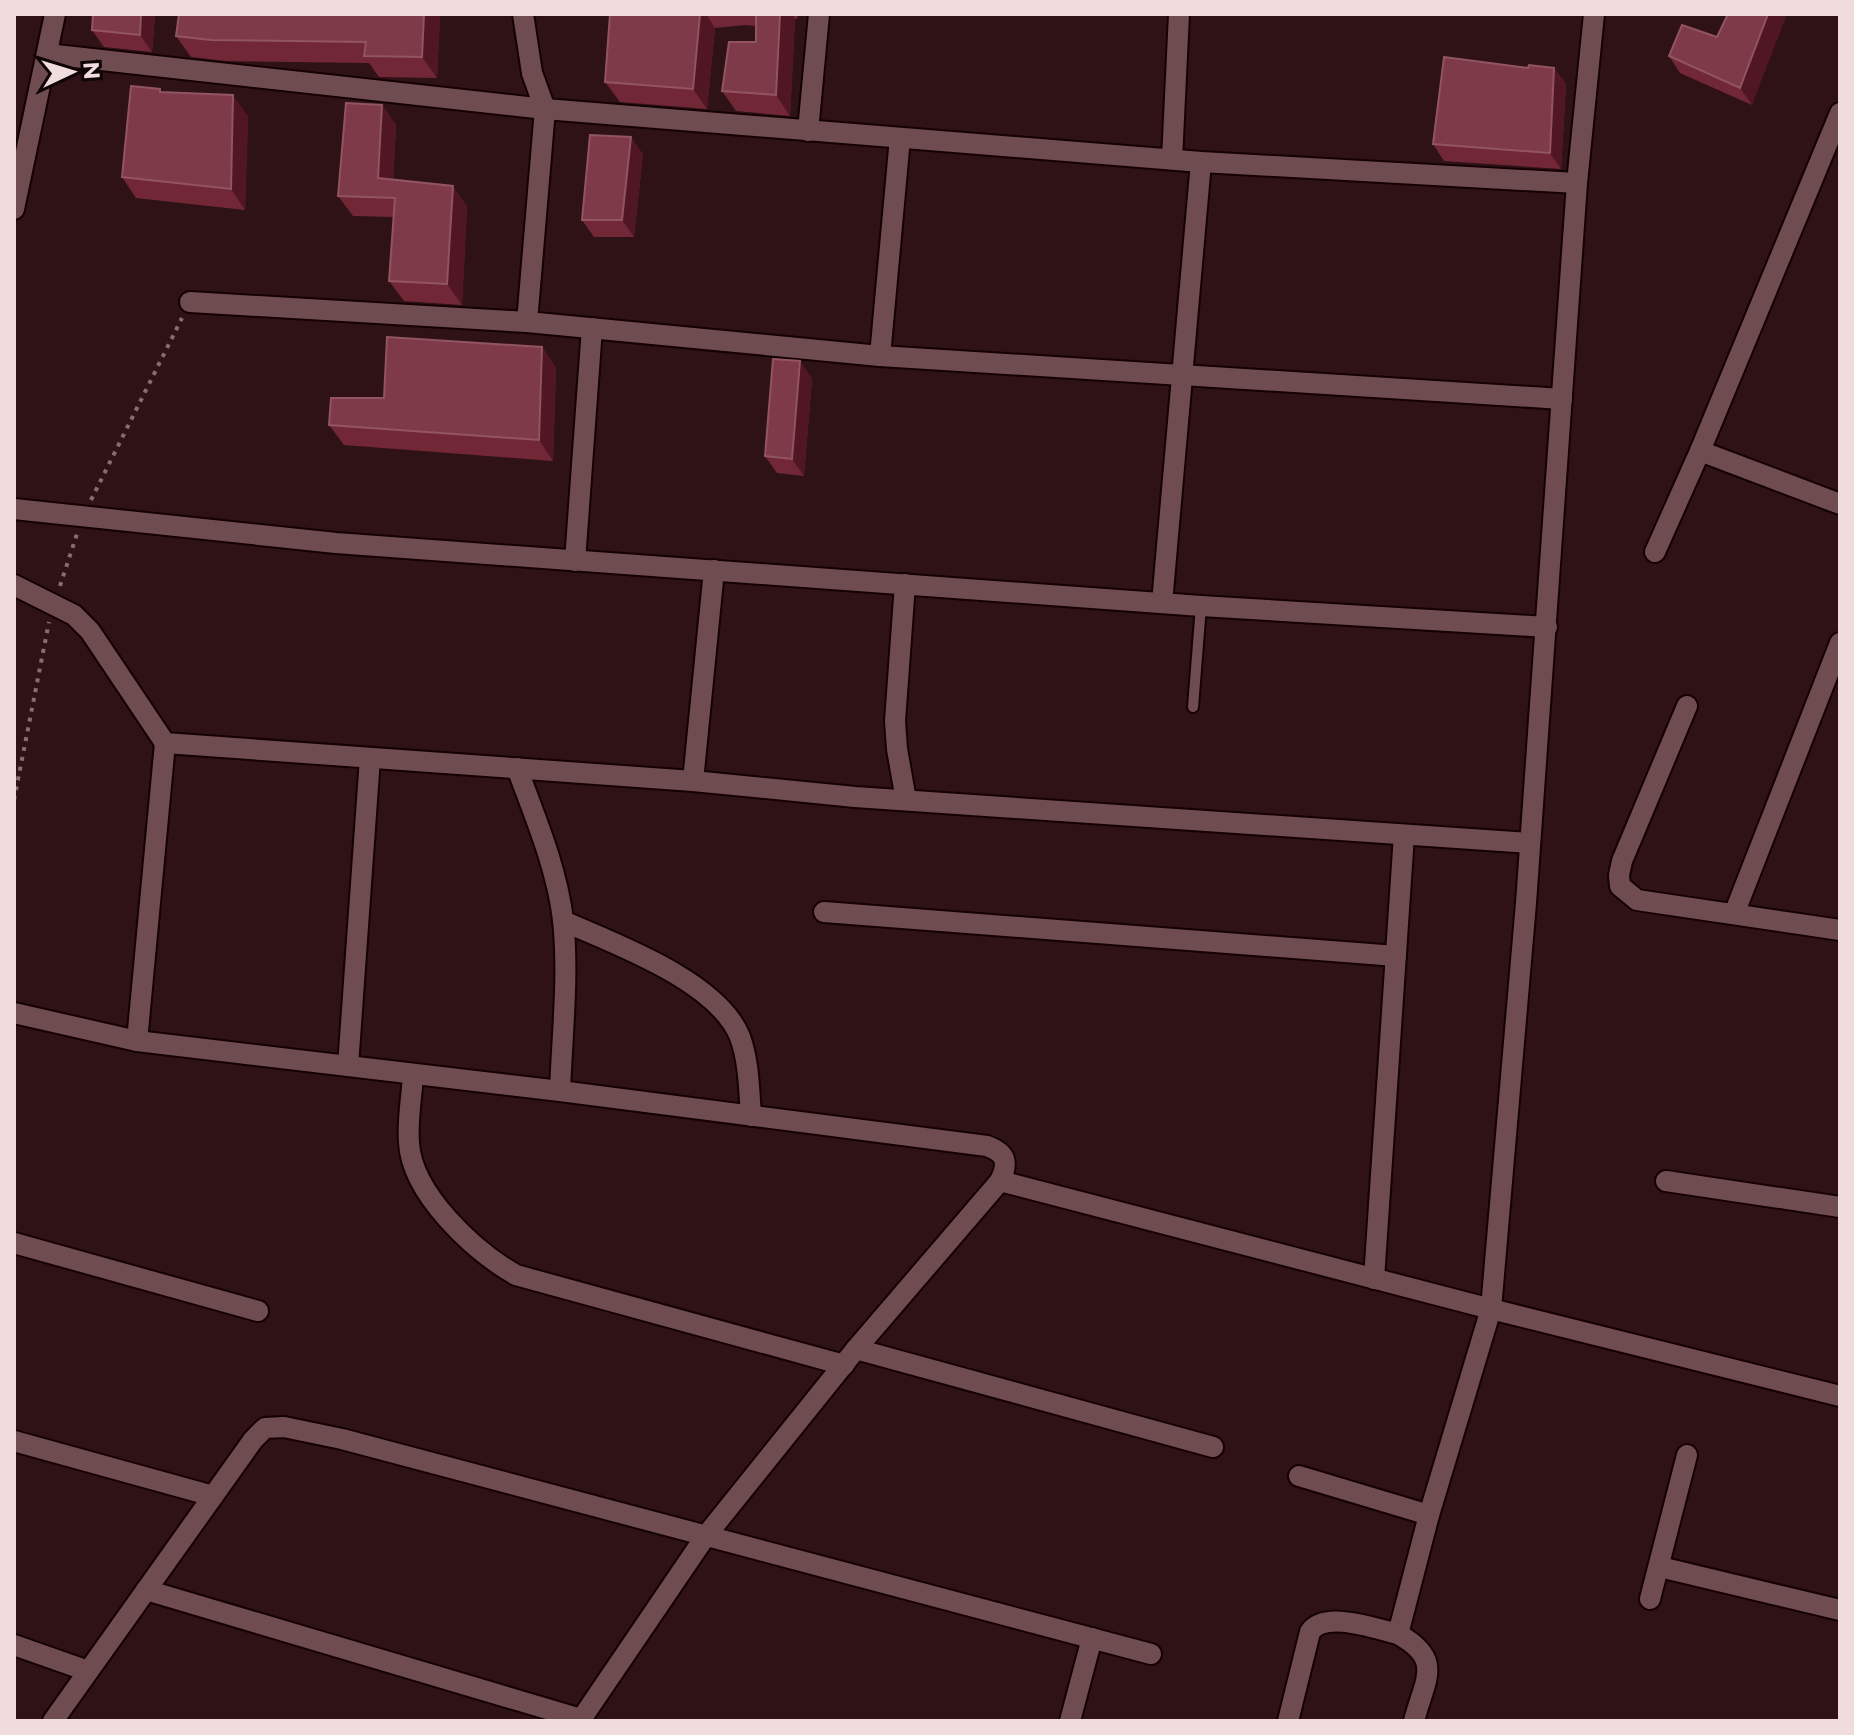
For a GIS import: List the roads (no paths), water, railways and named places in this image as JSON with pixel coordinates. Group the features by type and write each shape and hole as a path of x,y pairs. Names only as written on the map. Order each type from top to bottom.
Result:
{"street":[{"path":"14,209 55,14"},
{"path":"523,14 532,73 545,109 527,322"},
{"path":"808,131 819,14"},
{"path":"1172,159 1179,14"},
{"path":"1398,1634 1429,1515 1491,1309 1547,627 1577,183 1594,14"},
{"path":"47,54 545,109 1201,162 1577,183"},
{"path":"1655,552 1840,113"},
{"path":"880,356 900,138"},
{"path":"1162,603 1201,162"},
{"path":"190,302 527,322 880,356 1562,399"},
{"path":"575,561 592,328"},
{"path":"1700,451 1840,504"},
{"path":"14,509 336,543 1201,606 1547,627"},
{"path":"693,781 714,570"},
{"path":"905,584 895,721 906,800"},
{"path":"14,585 74,615 90,631 165,743 137,1041"},
{"path":"1734,914 1840,643"},
{"path":"1687,706 1622,861 1620,886 1637,900 1840,930"},
{"path":"165,743 693,781 906,800 1530,843"},
{"path":"348,1066 370,758"},
{"path":"517,768 538,822 563,921 560,1091"},
{"path":"1374,1279 1404,835"},
{"path":"824,912 1396,956"},
{"path":"563,921 657,963 724,1011 739,1035 747,1065 751,1116"},
{"path":"14,1013 137,1041 987,1146 999,1150 1005,1160 1005,1171 1000,1181 850,1357 705,1537 580,1720 146,1590"},
{"path":"413,1074 409,1144 416,1172 431,1199 497,1264 516,1275 1213,1447"},
{"path":"1000,1181 1840,1396"},
{"path":"1666,1181 1840,1207"},
{"path":"14,1243 258,1311"},
{"path":"53,1721 253,1440 265,1428 284,1427 342,1439 1151,1654"},
{"path":"14,1441 213,1496"},
{"path":"1650,1599 1687,1455"},
{"path":"1299,1476 1429,1515"},
{"path":"1660,1567 1840,1610"},
{"path":"1288,1721 1310,1632 1320,1623 1333,1622 1398,1634 1416,1644 1424,1653 1428,1667 1414,1721"},
{"path":"1070,1721 1092,1638"},
{"path":"14,1645 88,1671"}],"lane":[{"path":"1193,707 1201,606"}]}
